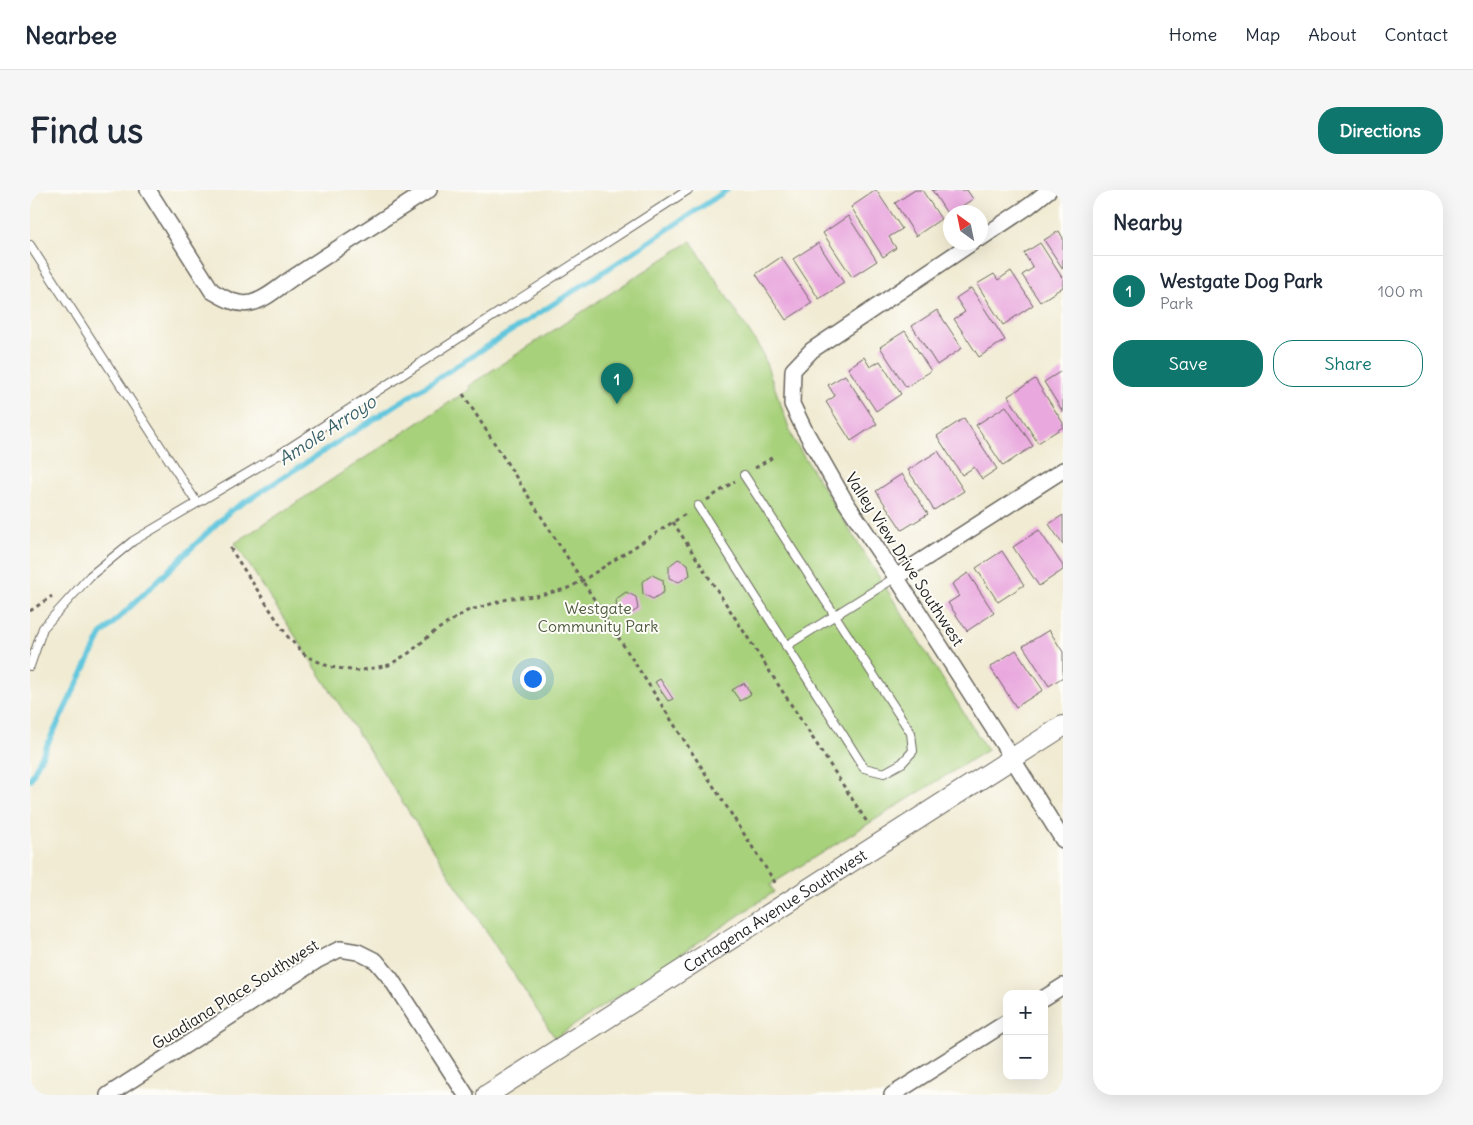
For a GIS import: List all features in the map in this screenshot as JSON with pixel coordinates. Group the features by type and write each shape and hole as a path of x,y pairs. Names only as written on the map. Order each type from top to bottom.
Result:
{"street":[{"path":"148,190 212,291 225,299 240,304 252,303 267,295 429,190"},
{"path":"988,233 1029,206 1049,190"},
{"name":"Valley View Drive Southwest","path":"961,250 812,350 793,370 792,404 804,430 845,501 896,577 1063,840"},
{"path":"896,577 1063,470"},
{"name":"Cartagena Avenue Southwest","path":"487,1095 1063,726"},
{"name":"Guadiana Place Southwest","path":"108,1095 318,960 340,949 358,952 376,961 391,979 466,1095"},
{"path":"1048,995 1063,986"},
{"path":"892,1095 1003,1025"}],"lane":[{"path":"30,666 43,628 90,576 133,541 280,454 688,190"},
{"path":"30,245 197,503"},
{"path":"698,506 864,768 884,773 902,763 913,750 912,733 744,475"},
{"path":"786,646 896,577"}],"path":[{"path":"463,394 776,884"},
{"path":"230,548 288,637 306,656 330,667 358,671 390,665 409,653 435,631 467,611 511,598 536,596 566,589 582,581 774,457"},
{"path":"673,522 867,822"}],"green space":[{"name":"Westgate Community Park","path":"691,241 762,352 793,439 987,750 770,885 774,892 555,1038 235,543 470,389 468,386"}],"building":[{"path":"876,190 902,229 889,237 896,248 883,257 851,207"},
{"path":"915,190 922,190 941,219 916,236 895,203"},
{"path":"932,190 967,190 973,199 964,205 943,205 943,207"},
{"path":"848,216 877,261 852,277 823,233"},
{"path":"1059,231 1063,238 1063,269 1044,240"},
{"path":"818,243 844,283 819,299 793,259"},
{"path":"1040,243 1063,279 1063,287 1040,302 1022,275 1033,268 1024,253"},
{"path":"781,257 812,303 786,320 756,274"},
{"path":"1011,271 1033,305 1003,325 977,284 994,274 998,280"},
{"path":"971,288 1005,340 979,357 954,319 965,312 956,298"},
{"path":"937,310 962,348 937,365 912,326"},
{"path":"905,331 931,371 906,387 880,347"},
{"path":"864,357 870,367 880,361 901,394 876,411 848,368"},
{"path":"1063,370 1063,412 1044,382"},
{"path":"845,375 877,424 851,441 826,402 835,396 828,385"},
{"path":"1035,379 1063,423 1063,427 1038,443 1008,396"},
{"path":"1006,406 1033,446 1003,466 976,425"},
{"path":"964,418 997,469 982,479 974,467 962,475 937,436"},
{"path":"938,451 964,491 934,510 908,470"},
{"path":"902,474 928,514 902,530 876,491"},
{"path":"1063,515 1063,545 1049,524"},
{"path":"1039,530 1063,566 1063,570 1039,586 1013,547"},
{"path":"1002,551 1024,585 998,602 976,568"},
{"path":"678,559 688,564 690,575 679,582 669,578 669,566"},
{"path":"968,573 994,613 967,631 948,603 959,596 952,584"},
{"path":"652,575 663,580 664,592 653,599 643,594 642,582"},
{"path":"626,592 636,597 638,609 627,616 617,611 616,599"},
{"path":"1049,630 1063,652 1063,677 1049,686 1023,646"},
{"path":"1016,650 1043,690 1016,707 990,667"},
{"path":"660,679 673,699 668,701 655,682"},
{"path":"744,683 751,694 740,701 732,690"}],"waterway":[{"name":"Amole Arroyo","path":"30,780 101,635 229,512 617,263 727,190"}],"place":[{"name":"Westgate Dog Park","path":"617,404"}]}
